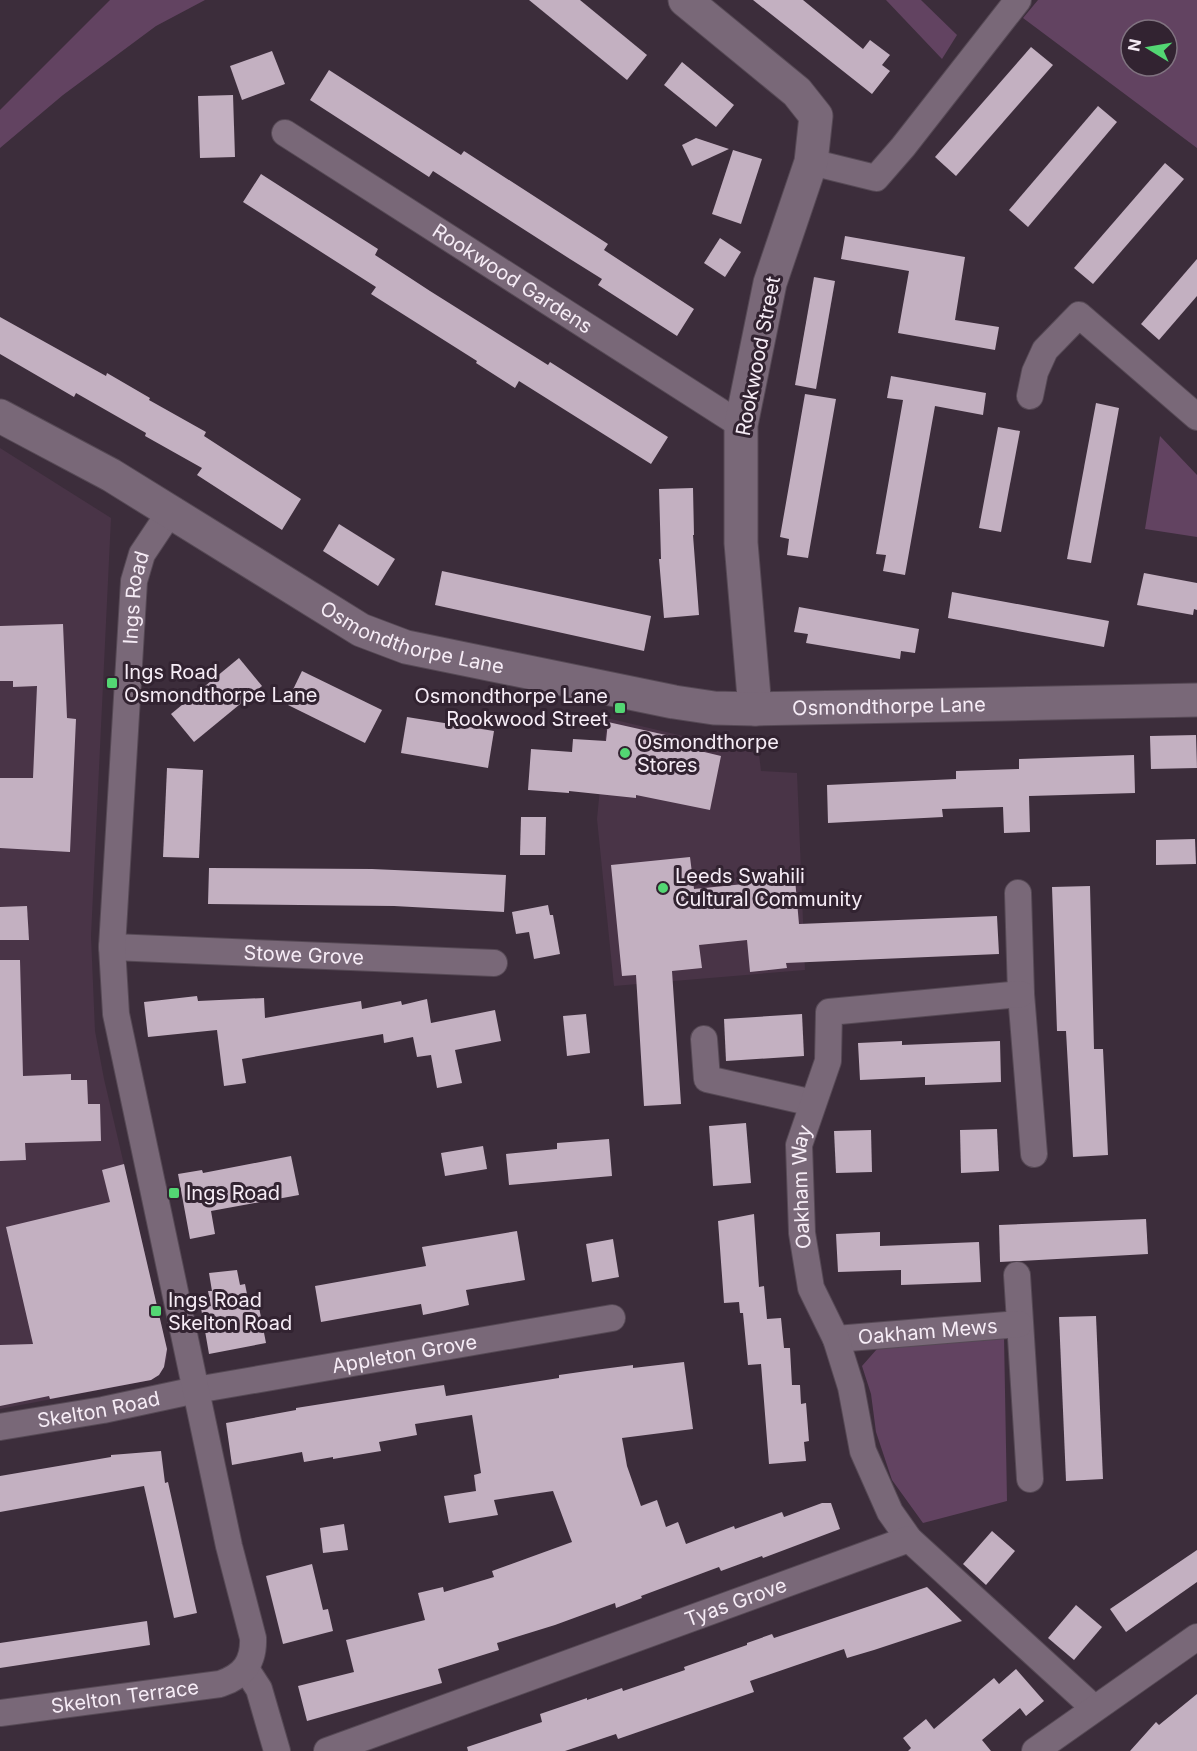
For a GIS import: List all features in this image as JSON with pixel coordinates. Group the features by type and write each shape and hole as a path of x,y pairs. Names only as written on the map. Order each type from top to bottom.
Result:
{"street":[{"name":"Rookwood Street","path":"685,0 797,92 816,116 811,162 770,283 741,425 741,543 755,709"},
{"path":"811,162 876,178 1018,0"},
{"name":"Rookwood Gardens","path":"285,133 741,425"},
{"path":"1030,396 1035,372 1045,350 1079,315 1197,417"},
{"name":"Osmondthorpe Lane","path":"0,416 111,475 361,630 406,647 674,702 714,708 1197,699"},
{"name":"Ings Road","path":"170,512 142,554 134,581 112,947 116,1014 229,1546 253,1638 253,1650 246,1668"},
{"path":"1018,893 1021,994 1034,1154"},
{"name":"Stowe Grove","path":"112,947 494,963"},
{"name":"Oakham Way","path":"909,1539 890,1512 863,1451 851,1387 836,1339 811,1288 802,1233 799,1145 828,1061 829,1012 1021,994"},
{"path":"704,1039 707,1079 813,1103"},
{"name":"Oakham Mews","path":"1017,1275 1030,1479"},
{"name":"Appleton Grove","path":"196,1390 612,1318"},
{"name":"Oakham Mews","path":"836,1339 1019,1324"},
{"name":"Skelton Road","path":"0,1427 103,1410 196,1390"},
{"path":"909,1539 1094,1708"},
{"name":"Tyas Grove","path":"327,1751 909,1539"},
{"path":"1035,1751 1197,1637"},
{"path":"246,1668 259,1689 277,1751"},
{"name":"Skelton Terrace","path":"0,1713 220,1684 232,1680 246,1668"}],"shaded area":[{"path":"110,0 205,0 156,26 63,95 0,148 0,110"},
{"path":"886,0 921,0 957,35 942,59"},
{"path":"1038,0 1197,0 1197,148 1023,18"},
{"path":"1160,436 1197,475 1197,537 1145,529"},
{"path":"0,448 111,518 91,936 95,1031 104,1079 167,1349 167,1358 159,1375 151,1380 0,1409"},
{"path":"607,718 759,754 761,771 797,773 805,970 614,986 597,819"},
{"path":"1004,1336 1007,1501 923,1523 892,1480 876,1432 871,1394 862,1366 877,1349"}],"building":[{"path":"529,0 580,0 647,55 627,80"},
{"path":"753,0 803,0 863,49 870,40 890,55 882,65 890,71 872,94"},
{"path":"1031,47 1053,65 956,176 935,157"},
{"path":"272,51 285,84 242,100 230,66"},
{"path":"682,62 734,105 716,127 664,85"},
{"path":"329,70 461,155 464,151 608,244 604,250 694,309 677,336 598,285 602,279 433,171 429,177 310,100"},
{"path":"233,95 235,157 200,158 198,96"},
{"path":"1098,106 1117,122 1028,227 1009,210"},
{"path":"696,138 729,149 692,166 682,145"},
{"path":"733,150 762,159 741,224 712,214"},
{"path":"1165,163 1184,179 1093,284 1074,268"},
{"path":"261,174 378,249 375,255 430,291 548,365 550,362 668,437 651,464 519,381 515,388 476,363 477,361 371,294 376,287 243,202"},
{"path":"845,236 965,257 955,320 999,327 995,350 898,333 909,271 841,259"},
{"path":"720,238 741,252 725,277 704,263"},
{"path":"1197,259 1197,296 1159,340 1141,324"},
{"path":"814,277 835,281 816,389 795,385"},
{"path":"0,317 150,398 149,400 206,432 204,436 301,499 282,530 197,475 202,468 145,436 146,433 76,393 74,397 0,354"},
{"path":"891,376 986,393 983,415 935,406 905,575 883,571 886,555 876,554 903,400 887,398"},
{"path":"805,394 836,399 808,558 787,555 789,539 780,537"},
{"path":"1096,403 1119,408 1091,563 1067,559"},
{"path":"998,427 1020,431 1001,532 979,528"},
{"path":"693,488 693,535 699,615 664,618 659,559 661,559 659,489"},
{"path":"339,524 395,559 378,586 323,551"},
{"path":"442,571 651,616 644,651 435,605"},
{"path":"1144,573 1197,583 1197,610 1194,609 1193,615 1137,605"},
{"path":"952,592 1109,621 1104,647 948,618"},
{"path":"799,607 919,629 915,653 901,651 900,659 806,643 808,634 794,632"},
{"path":"63,624 67,718 76,719 70,852 0,848 0,778 33,778 37,686 13,687 13,681 0,681 0,626"},
{"path":"239,658 262,686 194,742 171,714"},
{"path":"302,671 382,710 365,743 286,704"},
{"path":"407,717 494,731 488,768 401,753"},
{"path":"608,722 697,742 696,750 721,756 710,810 636,795 636,798 569,791 569,793 528,790 531,749 572,752 573,739 606,741"},
{"path":"1196,735 1197,768 1151,769 1150,736"},
{"path":"1134,755 1135,793 1029,796 1030,832 1004,833 1003,807 942,809 943,817 828,823 827,785 956,779 956,771 1019,769 1019,759"},
{"path":"167,768 203,770 199,858 163,857"},
{"path":"521,817 546,817 545,855 520,855"},
{"path":"1195,839 1196,864 1156,865 1156,840"},
{"path":"690,857 694,889 795,879 799,924 997,916 999,954 786,963 787,968 750,972 747,940 699,945 702,968 672,971 681,1104 644,1106 636,975 622,976 611,865"},
{"path":"209,868 372,869 506,875 504,912 394,906 208,904"},
{"path":"1090,886 1094,1049 1103,1049 1108,1155 1073,1157 1066,1031 1057,1031 1052,887"},
{"path":"548,905 550,915 553,915 560,954 534,959 529,932 516,934 512,912"},
{"path":"27,906 29,940 0,940 0,907"},
{"path":"0,960 20,960 23,1076 71,1074 71,1080 87,1080 88,1104 100,1104 101,1141 25,1143 26,1160 0,1161"},
{"path":"197,996 198,1001 264,998 265,1018 361,1001 362,1009 401,1001 402,1005 427,999 431,1023 495,1010 501,1041 455,1050 462,1083 437,1088 431,1055 417,1057 413,1037 384,1043 383,1034 242,1059 246,1083 224,1086 217,1030 148,1037 144,1002"},
{"path":"586,1014 590,1053 567,1056 563,1016"},
{"path":"802,1014 804,1056 726,1061 724,1019"},
{"path":"902,1041 902,1045 1000,1041 1001,1082 925,1085 925,1077 860,1080 858,1043"},
{"path":"746,1123 751,1183 713,1186 709,1126"},
{"path":"997,1129 999,1171 961,1173 960,1130"},
{"path":"871,1130 872,1172 836,1173 834,1131"},
{"path":"609,1139 612,1176 509,1185 506,1154 557,1149 557,1143"},
{"path":"483,1146 487,1169 445,1176 441,1153"},
{"path":"291,1156 299,1195 211,1211 215,1234 190,1239 178,1174 202,1170 203,1173"},
{"path":"124,1164 167,1349 164,1367 159,1375 151,1380 0,1406 0,1345 33,1344 6,1227 110,1202 102,1170"},
{"path":"754,1214 759,1287 764,1286 767,1319 781,1318 784,1348 790,1348 792,1385 800,1385 801,1404 806,1403 809,1441 804,1442 806,1461 769,1464 761,1364 748,1365 743,1313 740,1313 739,1302 724,1303 718,1221"},
{"path":"1146,1219 1148,1254 1000,1262 999,1225"},
{"path":"517,1231 525,1280 466,1290 469,1305 423,1315 421,1304 321,1322 315,1286 426,1266 422,1247"},
{"path":"880,1232 880,1246 979,1242 981,1282 901,1285 901,1270 838,1272 836,1234"},
{"path":"613,1239 619,1277 592,1282 586,1244"},
{"path":"237,1270 240,1285 245,1284 248,1299 257,1297 266,1343 209,1354 201,1308 211,1306 208,1291 212,1291 209,1273"},
{"path":"1096,1316 1103,1479 1066,1481 1059,1317"},
{"path":"684,1362 693,1429 622,1438 627,1466 641,1506 657,1500 666,1527 678,1522 686,1544 734,1526 735,1529 782,1512 784,1517 822,1503 831,1503 840,1529 763,1558 762,1556 721,1571 719,1567 641,1596 642,1598 616,1608 615,1603 497,1643 499,1650 438,1669 442,1683 307,1721 298,1686 354,1672 346,1640 425,1620 418,1593 443,1587 444,1592 494,1577 492,1571 572,1542 553,1491 494,1500 498,1515 449,1523 444,1496 476,1491 474,1475 481,1473 472,1415 415,1424 417,1435 379,1442 381,1451 304,1462 302,1452 232,1465 226,1423 296,1410 296,1408 444,1385 446,1396 559,1378 559,1375 633,1365 633,1368"},
{"path":"161,1451 165,1483 168,1482 197,1613 174,1618 144,1486 0,1512 0,1476 111,1457 111,1455"},
{"path":"344,1524 348,1550 323,1553 320,1528"},
{"path":"992,1531 1015,1551 986,1585 963,1564"},
{"path":"1197,1550 1197,1582 1126,1632 1110,1609"},
{"path":"312,1564 323,1610 328,1609 333,1631 283,1644 266,1576"},
{"path":"927,1587 962,1621 847,1658 844,1649 750,1681 754,1692 618,1739 616,1734 565,1751 468,1751 467,1747 542,1722 540,1714 622,1688 623,1691 685,1670 684,1667 772,1634 774,1638"},
{"path":"1076,1605 1102,1627 1074,1660 1048,1638"},
{"path":"147,1621 150,1645 0,1668 0,1643"},
{"path":"1016,1669 1044,1701 1026,1716 1020,1708 982,1740 991,1751 908,1751 911,1748 903,1738 926,1719 934,1729 994,1678 999,1684"},
{"path":"1197,1694 1197,1751 1130,1751 1156,1722 1159,1725"}],"place":[{"name":"Ings Road Osmondthorpe Lane","path":"112,683"},
{"name":"Osmondthorpe Lane Rookwood Street","path":"620,708"},
{"name":"Osmondthorpe Stores","path":"625,753"},
{"name":"Leeds Swahili Cultural Community","path":"663,888"},
{"name":"Ings Road","path":"174,1193"},
{"name":"Ings Road Skelton Road","path":"156,1311"}]}
